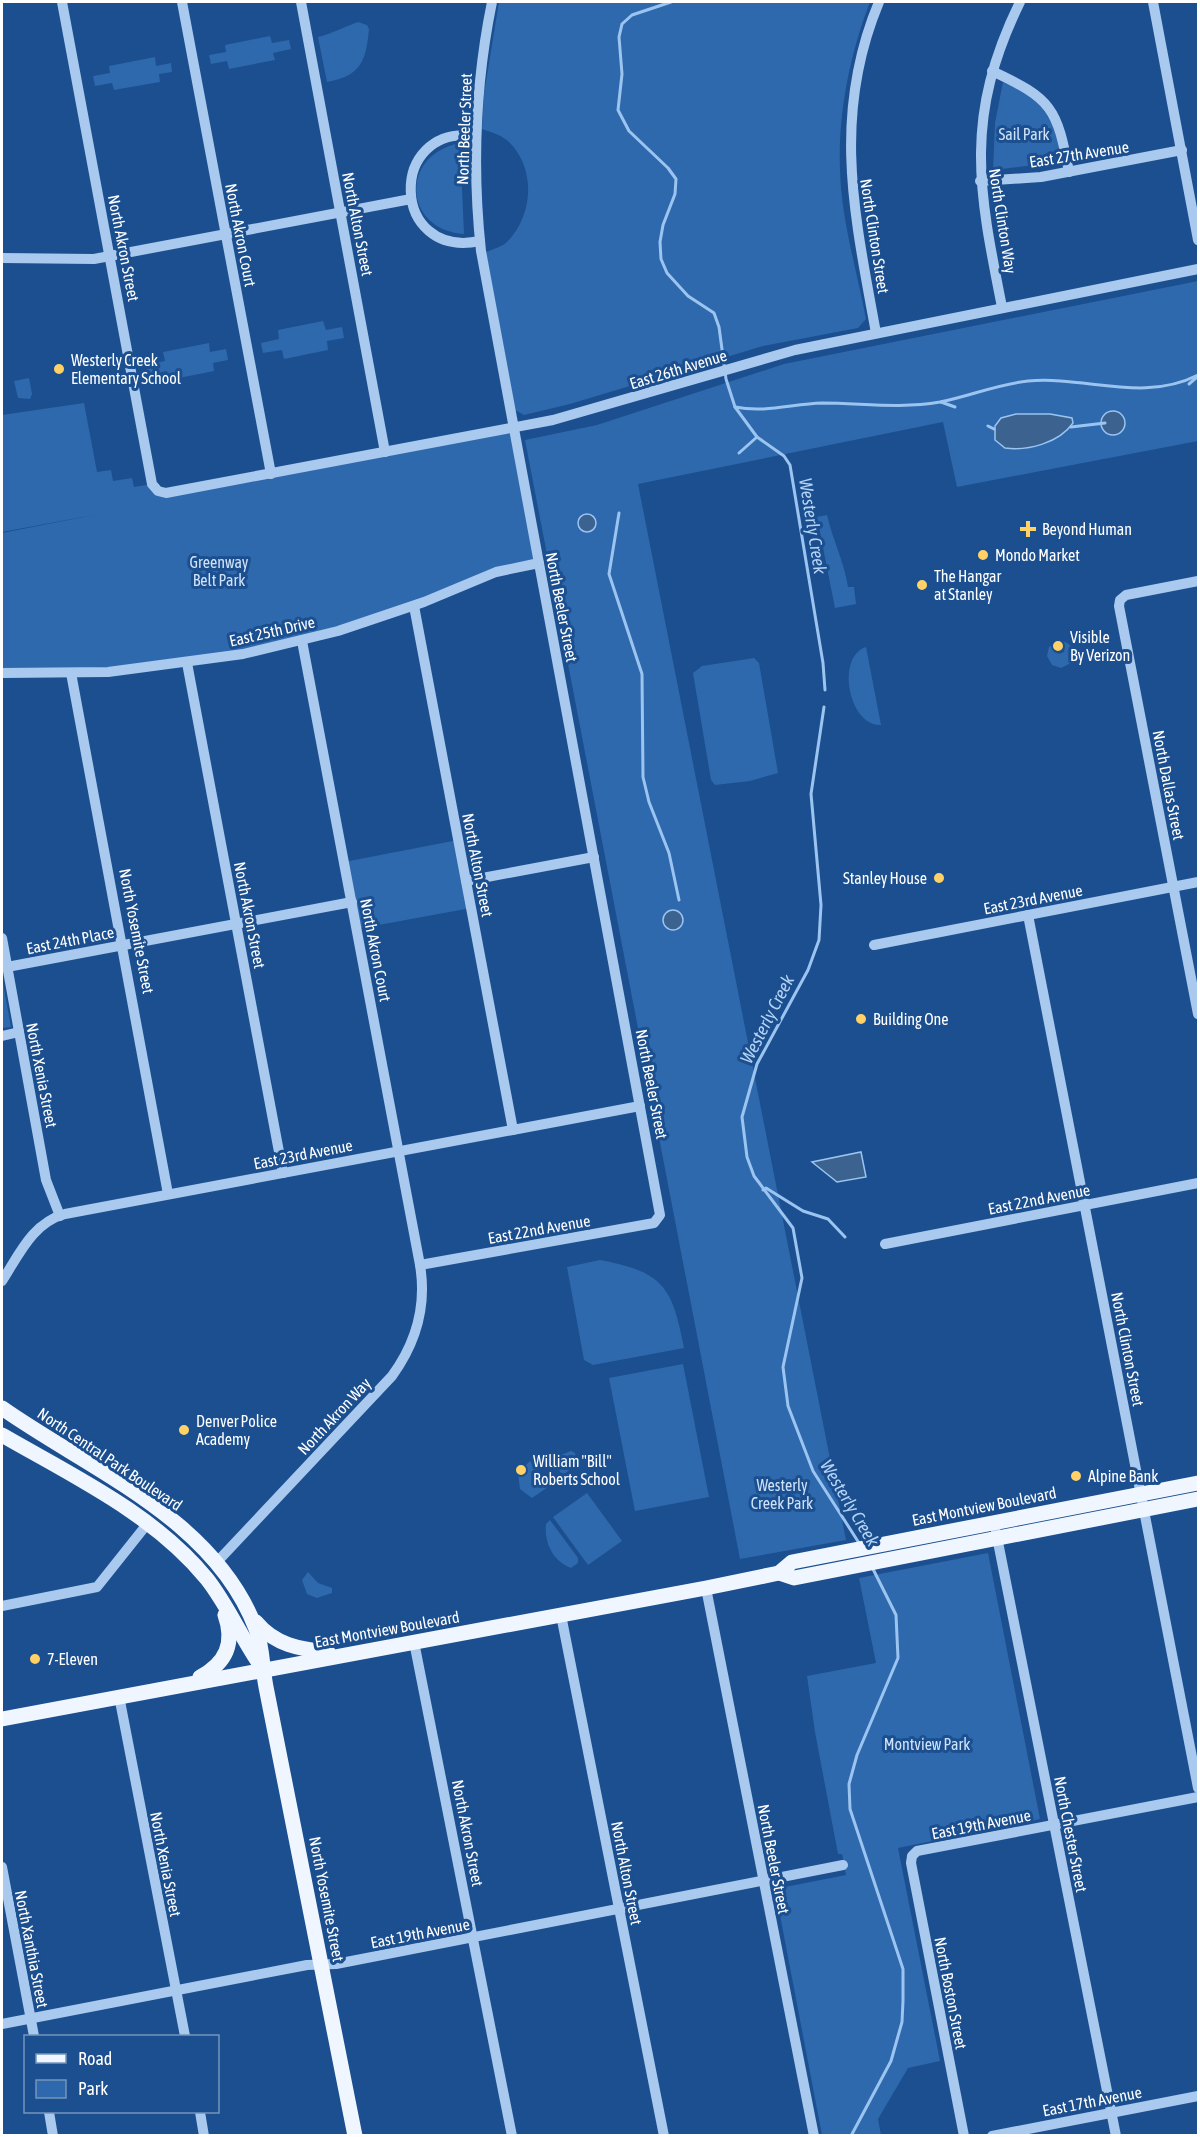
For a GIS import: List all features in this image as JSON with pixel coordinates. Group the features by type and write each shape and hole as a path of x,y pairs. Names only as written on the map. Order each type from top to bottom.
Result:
{"main road":[{"name":"North Central Park Boulevard","path":"2,1408 134,1492 181,1528 216,1563 249,1612 260,1645 263,1669"},
{"name":"North Central Park Boulevard","path":"2,1435 148,1523 182,1552 217,1593 263,1669"},
{"name":"East Montview Boulevard","path":"779,1573 794,1578 884,1560 996,1531 1142,1501 1198,1483"},
{"name":"East Montview Boulevard","path":"1142,1501 1198,1499"},
{"name":"East Montview Boulevard","path":"2,1719 706,1588 779,1573 792,1563 877,1545 996,1531"},
{"path":"188,1683 214,1668 227,1651 229,1625 217,1593"},
{"path":"249,1612 265,1632 282,1643 302,1649 342,1654"},
{"name":"North Yosemite Street","path":"263,1669 355,2136"}],"street":[{"name":"North Akron Street","path":"62,2 152,484 158,491 166,493"},
{"name":"North Akron Court","path":"182,2 271,474"},
{"name":"North Alton Street","path":"301,2 385,452"},
{"name":"North Beeler Street","path":"492,2 480,74 475,136 480,241 660,1215"},
{"name":"North Clinton Street","path":"876,333 858,241 850,155 856,84 879,2"},
{"name":"North Clinton Way","path":"1002,307 980,181 981,132 992,71 1020,2"},
{"path":"1154,2 1198,240"},
{"path":"992,71 1028,87 1049,106 1061,130 1069,172"},
{"path":"475,136 449,137 430,147 415,166 410,188 414,212 433,234 448,242 465,244 480,241"},
{"name":"East 27th Avenue","path":"980,181 1069,172 1182,150"},
{"path":"2,258 83,260 110,257 411,199"},
{"name":"East 26th Avenue","path":"166,493 513,428 585,412 753,362 876,333 1198,269"},
{"name":"East 25th Drive","path":"2,673 70,673 187,663 302,641 414,606 496,572 539,563"},
{"name":"North Dallas Street","path":"1198,581 1131,594 1121,598 1119,610 1198,1014"},
{"name":"North Alton Street","path":"414,606 513,1130"},
{"name":"North Akron Court","path":"302,641 420,1265"},
{"name":"North Akron Street","path":"187,663 283,1173"},
{"name":"North Yosemite Street","path":"70,673 168,1194"},
{"path":"466,881 594,857"},
{"name":"East 23rd Avenue","path":"874,945 1198,882"},
{"name":"East 24th Place","path":"7,967 352,902"},
{"name":"North Clinton Street","path":"1028,915 1198,1788"},
{"name":"North Xenia Street","path":"2,938 46,1180 60,1216"},
{"path":"2,1036 19,1032"},
{"name":"East 23rd Avenue","path":"3,1275 31,1235 60,1216 640,1106"},
{"name":"East 22nd Avenue","path":"885,1244 1198,1183"},
{"name":"East 22nd Avenue","path":"420,1265 654,1223 660,1215"},
{"name":"North Akron Way","path":"216,1563 402,1363 411,1346 421,1310 420,1265"},
{"path":"2,1606 97,1587 148,1523"},
{"name":"North Chester Street","path":"996,1531 1116,2136"},
{"name":"North Beeler Street","path":"706,1588 762,1882 814,2136"},
{"name":"North Alton Street","path":"561,1616 664,2136"},
{"name":"North Akron Street","path":"414,1642 512,2136"},
{"name":"North Xenia Street","path":"119,1696 185,2035"},
{"name":"East 19th Avenue","path":"912,1856 917,1851 1198,1797"},
{"name":"North Boston Street","path":"912,1856 910,1863 964,2136"},
{"name":"East 19th Avenue","path":"2,2024 307,1965 336,1965 843,1865"},
{"name":"North Xanthia Street","path":"2,1867 34,2035"},
{"name":"East 17th Avenue","path":"992,2136 1198,2096"},
{"path":"49,2113 53,2136"},
{"path":"200,2113 204,2136"}],"green space":[{"path":"499,2 870,2 851,63 843,105 840,148 843,207 866,319 858,328 763,346 570,404 524,415 515,410 486,252 505,244 516,231 527,205 528,191 527,177 517,152 505,139 482,129 484,94"},
{"path":"358,22 367,25 369,29 366,50 360,65 347,76 327,82 318,37"},
{"path":"270,36 272,43 289,40 291,49 273,53 275,60 229,69 227,61 211,64 209,55 226,52 225,45"},
{"path":"155,57 156,66 171,63 172,72 159,74 160,82 114,90 112,83 95,86 93,76 110,73 109,66"},
{"name":"Sail Park","path":"1003,82 1028,95 1045,112 1055,134 1061,162 993,170 995,123"},
{"path":"460,143 464,234 444,229 429,220 420,207 416,192 418,176 426,162 440,150"},
{"name":"Westerly Creek Park","path":"1198,281 1198,441 957,487 943,422 638,484 846,1540 740,1559 525,440 597,425 784,364"},
{"path":"323,321 326,330 342,327 344,338 327,341 328,350 284,359 282,350 263,353 261,343 279,339 278,330"},
{"path":"209,343 210,352 226,349 228,360 213,363 214,371 169,380 167,371 148,375 146,365 165,361 163,352"},
{"path":"29,378 32,394 30,399 18,398 14,381"},
{"name":"Greenway Belt Park","path":"84,403 97,472 111,470 113,481 132,478 134,487 152,484 158,491 513,428 539,563 503,570 374,620 187,663 2,673 2,533 99,514 2,532 2,415"},
{"path":"827,515 848,587 854,587 856,604 835,608 817,517"},
{"path":"1058,641 1069,644 1074,653 1071,663 1061,668 1052,665 1047,656 1049,647 1056,642 1052,647 1054,652 1059,654 1064,652 1065,645"},
{"path":"866,647 881,725 870,723 861,715 854,704 850,690 851,664 856,653"},
{"path":"754,658 759,663 778,773 750,781 715,785 711,780 693,673 702,666"},
{"path":"458,840 471,908 357,929 344,862"},
{"path":"2,978 11,1027 2,1028"},
{"path":"600,1260 638,1270 652,1277 662,1286 675,1310 684,1348 593,1365 584,1360 567,1267"},
{"path":"683,1364 709,1497 635,1511 609,1378"},
{"path":"571,1451 575,1453 578,1464 564,1474 560,1472 556,1463 551,1467 543,1456 549,1452 561,1455"},
{"path":"530,1461 548,1487 532,1498 520,1489 518,1473"},
{"path":"587,1493 622,1541 588,1565 553,1517"},
{"path":"550,1520 578,1558 578,1563 571,1568 559,1561 548,1544 546,1524"},
{"name":"Montview Park","path":"988,1553 1040,1819 898,1848 940,2061 908,2068 878,2119 881,2135 822,2135 775,1889 846,1875 842,1854 838,1854 807,1676 876,1663 859,1578"},
{"path":"308,1572 318,1583 332,1588 332,1593 317,1598 307,1594 302,1580"}],"shaded area":[{"path":"1113,411 1118,412 1124,418 1124,428 1118,434 1113,435 1108,434 1102,428 1101,423 1102,418 1108,412"},
{"path":"1016,414 1050,414 1072,418 1073,423 1060,436 1042,444 1033,447 1005,448 995,440 995,426 1001,418"},
{"path":"587,514 593,517 596,523 593,529 587,532 581,529 578,523 581,517"},
{"path":"673,910 680,913 683,920 680,927 673,930 666,927 663,920 666,913"},
{"path":"861,1152 866,1177 837,1182 812,1162"}],"waterway":[{"name":"Westerly Creek","path":"671,2 632,15 622,24 619,37 622,74 618,110 629,131 668,168 676,179 675,194 663,225 660,242 661,259 667,273 688,296 714,313 719,327 726,379 735,407 757,437 784,456 790,465 823,663 825,690"},
{"path":"735,407 768,409 822,403 925,404 1028,381 1050,380 1136,388 1177,383 1198,375"},
{"path":"1189,384 1197,377"},
{"path":"941,402 955,407"},
{"path":"1071,427 1105,423"},
{"path":"988,426 994,429"},
{"path":"739,453 757,437"},
{"path":"619,513 609,574 642,674 643,777 649,802 669,853 679,900"},
{"name":"Westerly Creek","path":"824,707 811,794 821,905 819,940 808,970 757,1064 742,1117 747,1157 754,1176 793,1228 802,1278 783,1367 788,1406 813,1471 859,1543"},
{"path":"763,1190 766,1188 803,1211 828,1219 845,1237"},
{"name":"Westerly Creek","path":"851,2136 891,2061 902,2022 903,2001 903,1969 850,1809 849,1784 857,1755 898,1658 896,1615 872,1567"}],"place":[{"name":"Westerly Creek Elementary School","path":"59,369"},
{"name":"Beyond Human","path":"1028,529"},
{"name":"Mondo Market","path":"983,555"},
{"name":"The Hangar at Stanley","path":"922,585"},
{"name":"Visible By Verizon","path":"1058,646"},
{"name":"Stanley House","path":"939,878"},
{"name":"Building One","path":"861,1019"},
{"name":"Denver Police Academy","path":"184,1430"},
{"name":"William \"Bill\" Roberts School","path":"521,1470"},
{"name":"Alpine Bank","path":"1076,1476"},
{"name":"7-Eleven","path":"35,1659"}]}
